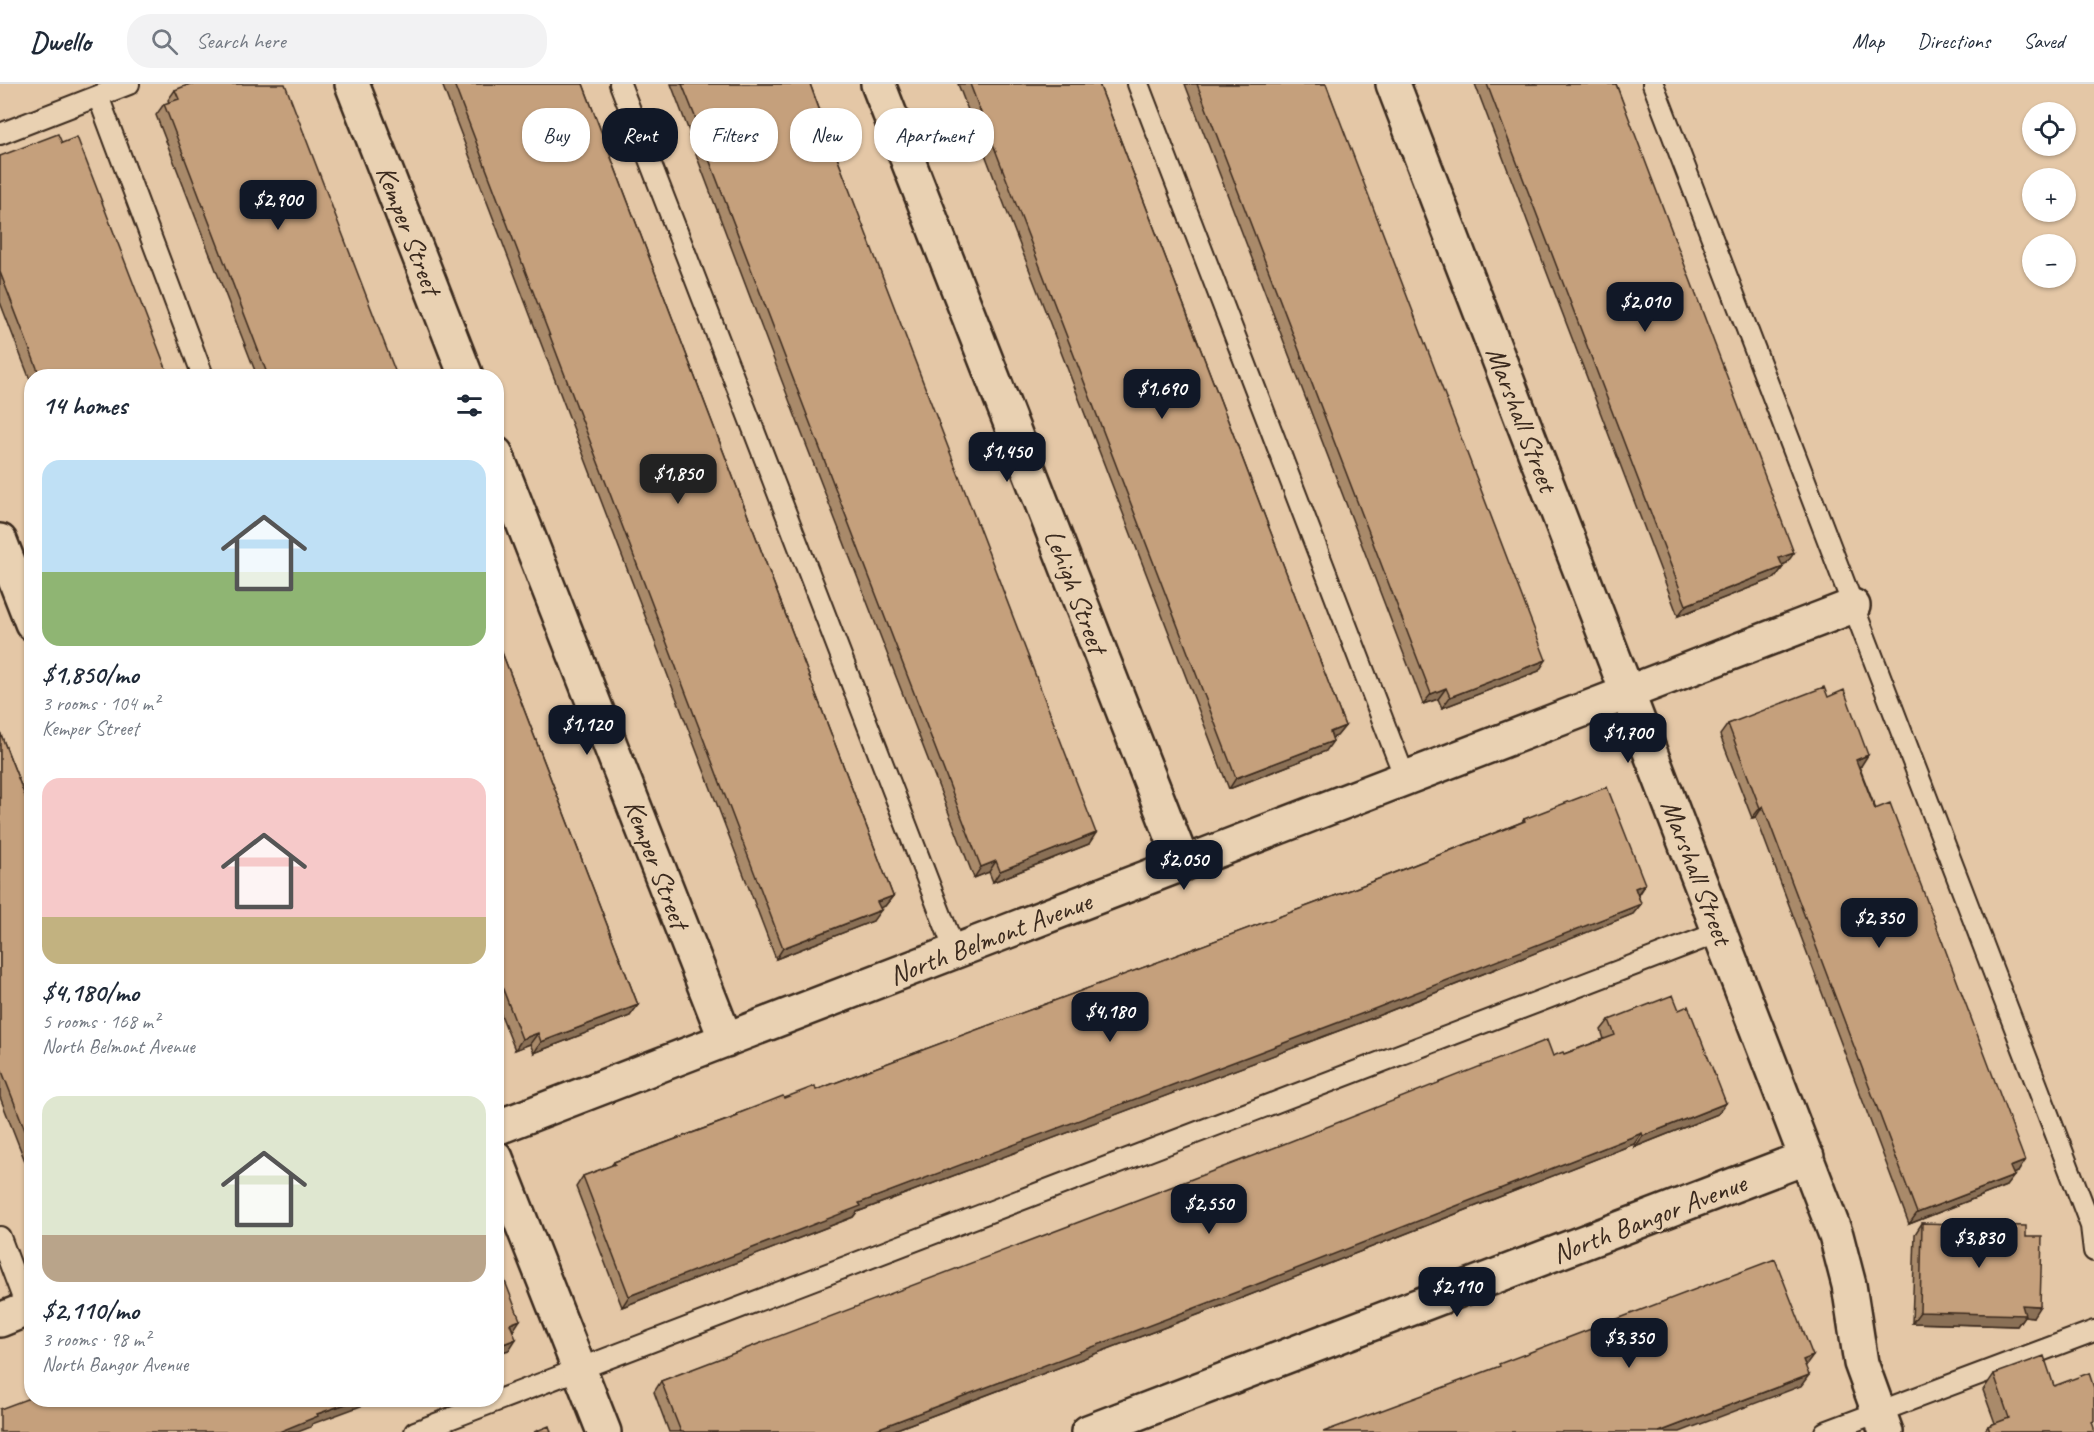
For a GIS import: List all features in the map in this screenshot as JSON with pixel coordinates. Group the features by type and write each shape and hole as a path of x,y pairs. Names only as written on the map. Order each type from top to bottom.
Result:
{"street":[{"name":"Kemper Street","path":"352,84 463,369"},
{"name":"Lehigh Street","path":"878,84 1183,864"},
{"name":"Marshall Street","path":"1394,84 1836,1235 1849,1285 1861,1363 1882,1422"},
{"name":"Kemper Street","path":"504,474 726,1040"},
{"path":"0,541 24,602"},
{"name":"North Belmont Avenue","path":"504,1125 1852,606"},
{"name":"North Bangor Avenue","path":"1088,1432 1807,1157"},
{"path":"504,1178 604,1432"}],"lane":[{"path":"0,134 129,84"},
{"path":"620,84 955,951"},
{"path":"1138,84 1405,778"},
{"path":"1653,84 2091,1226 2094,1251"},
{"path":"98,96 200,369"},
{"path":"504,1397 1720,932"},
{"path":"0,1236 20,1312"},
{"path":"1825,1432 1882,1422 2094,1331"},
{"path":"415,1432 479,1407"}],"building":[{"path":"190,84 285,84 394,369 265,369 164,104 179,99 175,90"},
{"path":"454,84 583,84 602,134 602,162 613,162 893,896 877,902 881,910 783,948"},
{"path":"682,84 810,84 819,108 790,108 790,162 839,162 1096,833 1000,871 996,861 981,867 710,162 778,162 778,108 692,108"},
{"path":"970,84 1099,84 1345,726 1330,732 1333,741 1236,778 994,147 994,108 979,108"},
{"path":"1197,84 1326,84 1546,660 1450,697 1446,688 1431,694"},
{"path":"1487,84 1616,84 1794,553 1779,558 1783,567 1686,605"},
{"path":"58,134 62,143 77,137 166,369 37,369 0,272 0,156"},
{"path":"504,658 638,1005 541,1042 538,1033 522,1039 504,992"},
{"path":"1824,687 1828,697 1844,690 1868,755 1856,760 1875,809 1890,803 2025,1161 2010,1167 2014,1176 1917,1213 1763,806 1760,808 1728,724"},
{"path":"0,732 24,794 24,1128 0,1066"},
{"path":"1607,787 1645,884 1635,888 1641,904 1369,1011 859,1203 861,1206 629,1296 583,1176 615,1164 614,1162 738,1116 737,1114 783,1096 784,1098 815,1086 816,1090 1353,889"},
{"path":"1673,995 1679,1010 1688,1006 1726,1103 1643,1136 1642,1133 1250,1287 869,1432 681,1432 661,1381 1276,1147 1547,1040 1553,1056 1615,1035 1609,1020"},
{"path":"1922,1223 2026,1226 2026,1237 2042,1237 2040,1306 2022,1305 2025,1315 1920,1312"},
{"path":"1775,1259 1813,1356 1803,1360 1809,1375 1659,1432 1323,1432 1500,1366 1499,1364"},
{"path":"504,1279 520,1320 510,1324 516,1339 504,1344"},
{"path":"2044,1356 2054,1386 2089,1373 2094,1388 2094,1421 2092,1422 2094,1432 1990,1432 1988,1426 2009,1418 1994,1374"},
{"path":"24,1400 24,1407 337,1407 279,1432 0,1432 0,1409"},
{"path":"549,1426 551,1432 534,1432"}]}
